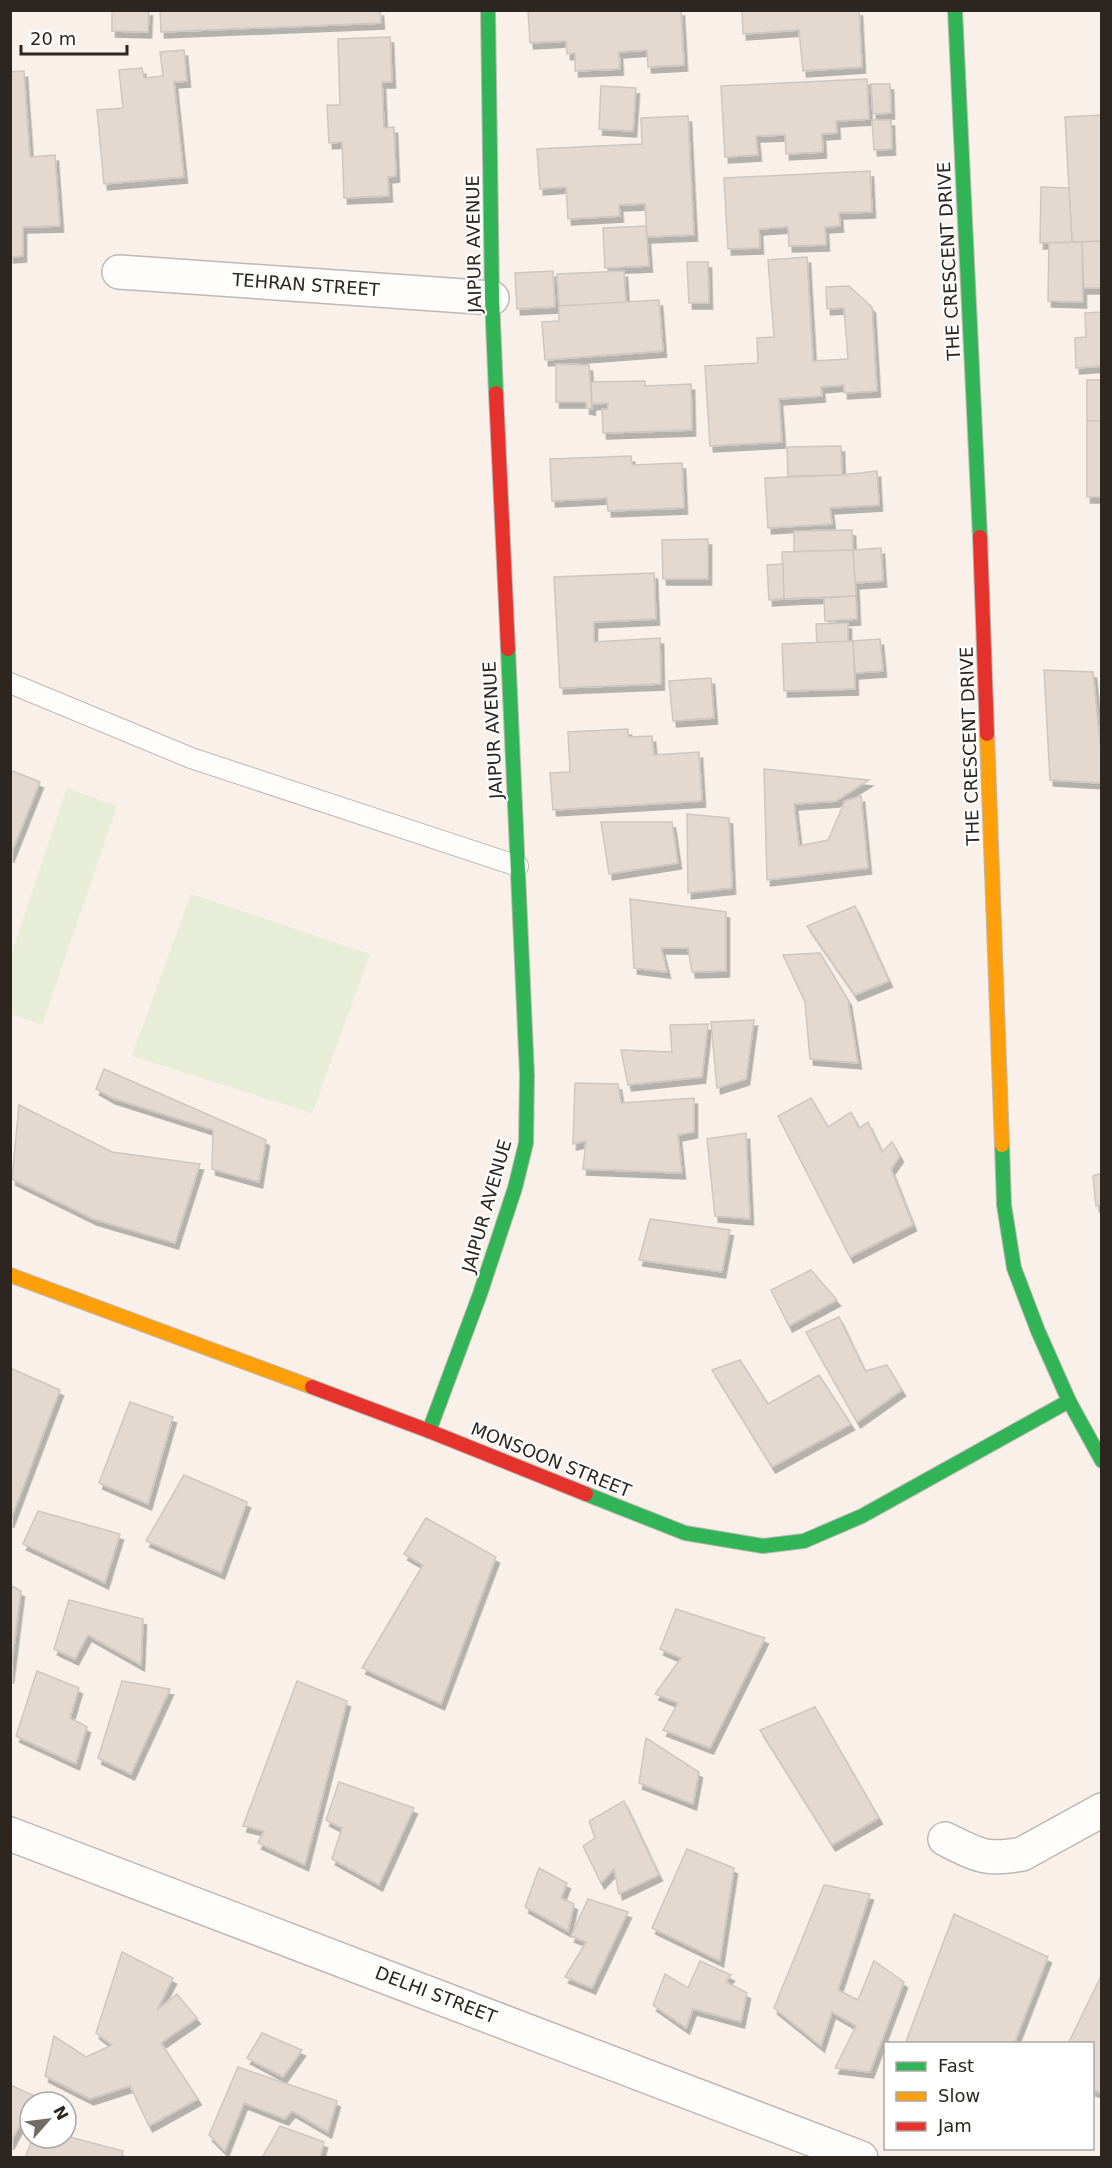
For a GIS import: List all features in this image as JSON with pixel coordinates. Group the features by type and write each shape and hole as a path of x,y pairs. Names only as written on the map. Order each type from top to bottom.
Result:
{"street":[{"name":"JAIPUR AVENUE","path":"429,1431 480,1294 515,1188 526,1143 527,1075 492,298 488,10"},
{"name":"THE CRESCENT DRIVE","path":"955,10 980,540 1004,1204 1014,1268 1038,1331 1069,1401 1101,1461"},
{"name":"TEHRAN STREET","path":"119,272 492,298"},
{"name":"MONSOON STREET","path":"10,1275 429,1431 685,1533 763,1546 804,1541 861,1516 1069,1401"},
{"path":"945,1839 989,1858 1013,1856 1022,1854 1101,1810"},
{"name":"DELHI STREET","path":"10,1834 861,2157"}],"lane":[{"path":"10,683 191,758 518,866"}],"green space":[{"path":"67,788 117,806 42,1025 11,1014 11,956"},
{"path":"191,894 370,954 312,1113 132,1056"}],"building":[{"path":"112,10 149,10 148,32 112,31"},
{"path":"160,10 380,10 381,23 161,32"},
{"path":"528,10 681,10 684,65 648,67 647,50 619,52 620,69 575,71 575,53 567,54 566,41 530,43"},
{"path":"742,10 859,10 862,67 803,71 799,30 743,34"},
{"path":"390,37 392,82 382,82 384,128 394,127 396,176 388,177 389,196 344,198 342,142 329,143 327,105 340,105 338,39"},
{"path":"184,50 187,81 174,82 184,177 104,184 97,110 123,108 119,70 142,68 144,78 163,76 160,52"},
{"path":"24,71 30,157 55,155 60,226 23,227 23,256 10,257 10,72"},
{"path":"867,79 869,119 836,121 837,133 822,134 823,152 786,154 785,135 756,136 758,155 725,157 721,86"},
{"path":"871,84 890,84 891,113 873,114"},
{"path":"601,86 636,88 633,131 599,129"},
{"path":"1102,115 1102,241 1072,242 1065,117"},
{"path":"688,116 694,235 647,237 645,204 619,205 620,216 568,219 566,187 540,189 537,149 642,144 641,118"},
{"path":"872,120 891,120 892,149 874,150"},
{"path":"870,171 872,212 839,213 840,226 825,227 826,245 789,246 788,227 759,229 760,248 728,249 724,178"},
{"path":"1041,187 1069,188 1072,242 1040,243"},
{"path":"646,226 649,266 605,268 603,228"},
{"path":"1102,241 1102,288 1084,288 1082,242"},
{"path":"1082,242 1083,302 1048,301 1049,243"},
{"path":"807,257 813,361 848,359 844,308 827,309 826,287 849,286 872,307 877,391 844,393 844,385 821,387 822,396 779,399 782,442 710,446 705,366 758,363 757,338 774,337 768,260"},
{"path":"687,262 708,262 709,303 689,303"},
{"path":"553,271 555,307 517,309 515,273"},
{"path":"624,271 626,303 559,306 557,274"},
{"path":"659,300 663,351 545,360 542,322 559,321 559,306"},
{"path":"1101,312 1102,366 1076,368 1075,338 1086,337 1085,313"},
{"path":"556,364 589,365 592,409 586,408 586,402 556,402"},
{"path":"1087,380 1102,380 1102,421 1087,421"},
{"path":"645,381 645,386 691,384 692,430 603,433 602,409 608,409 608,403 592,404 591,382"},
{"path":"1087,421 1102,421 1102,497 1087,497"},
{"path":"841,446 842,475 788,476 787,447"},
{"path":"631,456 632,465 682,463 684,508 608,511 607,498 552,501 550,459"},
{"path":"877,471 879,505 830,508 832,524 768,528 765,478 842,475"},
{"path":"852,530 853,550 794,552 794,531"},
{"path":"708,539 708,579 663,579 662,540"},
{"path":"881,548 883,581 855,583 853,550"},
{"path":"853,550 856,596 784,599 782,552"},
{"path":"783,564 784,599 769,600 767,565"},
{"path":"654,573 656,619 594,622 594,642 660,638 661,684 560,688 554,577"},
{"path":"856,596 857,619 825,621 824,598"},
{"path":"848,623 848,642 817,643 816,624"},
{"path":"880,639 883,671 855,673 853,641"},
{"path":"853,641 855,689 784,691 782,644"},
{"path":"1044,670 1093,672 1102,783 1050,780"},
{"path":"711,678 714,718 673,721 669,681"},
{"path":"628,729 628,737 652,736 654,755 699,752 702,801 553,810 550,773 570,772 568,732"},
{"path":"764,769 869,780 836,801 794,804 799,846 828,840 845,801 861,796 868,868 767,880"},
{"path":"10,770 40,782 10,857"},
{"path":"687,814 729,818 732,888 688,893"},
{"path":"601,822 672,822 678,863 609,874"},
{"path":"630,899 726,912 726,971 692,972 688,948 661,948 667,972 634,968"},
{"path":"855,906 889,981 855,995 807,926"},
{"path":"820,953 848,1000 858,1063 810,1059 805,1002 783,955"},
{"path":"754,1020 746,1079 717,1088 711,1022"},
{"path":"708,1024 702,1077 628,1085 621,1050 672,1052 670,1025"},
{"path":"104,1069 266,1140 259,1182 212,1169 213,1130 112,1098 96,1089"},
{"path":"575,1083 618,1084 621,1103 694,1098 694,1132 678,1135 682,1173 583,1169 586,1141 573,1144"},
{"path":"811,1098 828,1127 851,1112 859,1128 868,1122 882,1152 892,1142 900,1156 891,1169 913,1225 850,1257 778,1116"},
{"path":"19,1105 112,1152 200,1164 175,1243 93,1219 12,1179"},
{"path":"746,1133 750,1219 715,1216 707,1139"},
{"path":"1102,1173 1102,1204 1096,1206 1093,1176"},
{"path":"650,1219 730,1230 722,1272 639,1260"},
{"path":"811,1270 837,1300 789,1326 771,1290"},
{"path":"839,1317 865,1371 887,1365 902,1390 857,1422 806,1332"},
{"path":"740,1360 768,1404 819,1375 851,1424 772,1467 712,1370"},
{"path":"10,1368 60,1390 10,1522"},
{"path":"130,1402 173,1417 148,1504 99,1483"},
{"path":"184,1475 247,1502 221,1573 146,1541"},
{"path":"38,1511 120,1534 105,1583 23,1544"},
{"path":"426,1518 496,1557 441,1704 362,1668 423,1565 404,1554"},
{"path":"10,1585 21,1591 10,1678"},
{"path":"69,1600 143,1619 141,1665 88,1635 75,1659 54,1649"},
{"path":"676,1609 765,1638 710,1748 663,1730 678,1703 655,1694 681,1658 660,1649"},
{"path":"37,1671 79,1688 70,1718 87,1727 76,1764 16,1736"},
{"path":"122,1681 170,1689 131,1774 98,1758"},
{"path":"297,1681 347,1701 305,1865 258,1843 264,1831 243,1826"},
{"path":"815,1707 879,1818 832,1845 760,1730"},
{"path":"646,1738 699,1772 693,1804 639,1783"},
{"path":"339,1782 414,1808 379,1885 332,1859 342,1828 326,1820"},
{"path":"624,1801 659,1875 619,1894 614,1869 601,1883 583,1846 595,1838 589,1821"},
{"path":"687,1849 734,1868 720,1961 652,1928"},
{"path":"539,1868 567,1883 561,1898 574,1904 568,1931 525,1907"},
{"path":"824,1885 870,1894 838,1990 858,2000 874,1961 904,1982 870,2072 835,2068 856,2026 832,2012 821,2046 774,2008"},
{"path":"588,1899 628,1912 592,1988 565,1977 586,1942 571,1936"},
{"path":"954,1914 1048,1957 1015,2042 906,2042"},
{"path":"122,1952 173,1978 157,2010 177,1994 197,2018 161,2043 198,2099 149,2126 130,2086 90,2099 78,2093 78,2090 72,2090 45,2076 54,2036 86,2057 112,2045 96,2033"},
{"path":"700,1961 731,1975 726,1982 747,1993 741,2022 693,2009 686,2028 653,2005 665,1974 688,1988"},
{"path":"1102,1974 1102,2093 1094,2091 1094,2042 1069,2042"},
{"path":"262,2033 302,2050 283,2077 247,2058"},
{"path":"238,2067 337,2101 328,2132 292,2111 285,2119 244,2103 225,2151 209,2135"},
{"path":"10,2085 21,2090 18,2090 18,2129 10,2144"},
{"path":"280,2126 324,2142 320,2158 262,2158"},
{"path":"78,2139 123,2151 121,2158 25,2158 28,2150 78,2150"}],"traffic: fast":[{"path":"488,10 492,298 496,393"},
{"path":"955,10 980,537"},
{"path":"429,1431 480,1294 515,1188 526,1143 527,1075 508,649"},
{"path":"1002,1145 1004,1205 1014,1268 1038,1331 1069,1401 1102,1461"},
{"path":"586,1494 685,1533 763,1546 804,1541 862,1516 1069,1401"}],"traffic: slow":[{"path":"987,734 1002,1145"},
{"path":"10,1275 312,1387"}],"traffic: jam":[{"path":"496,393 508,649"},
{"path":"980,537 987,734"},
{"path":"312,1387 586,1494"}]}
